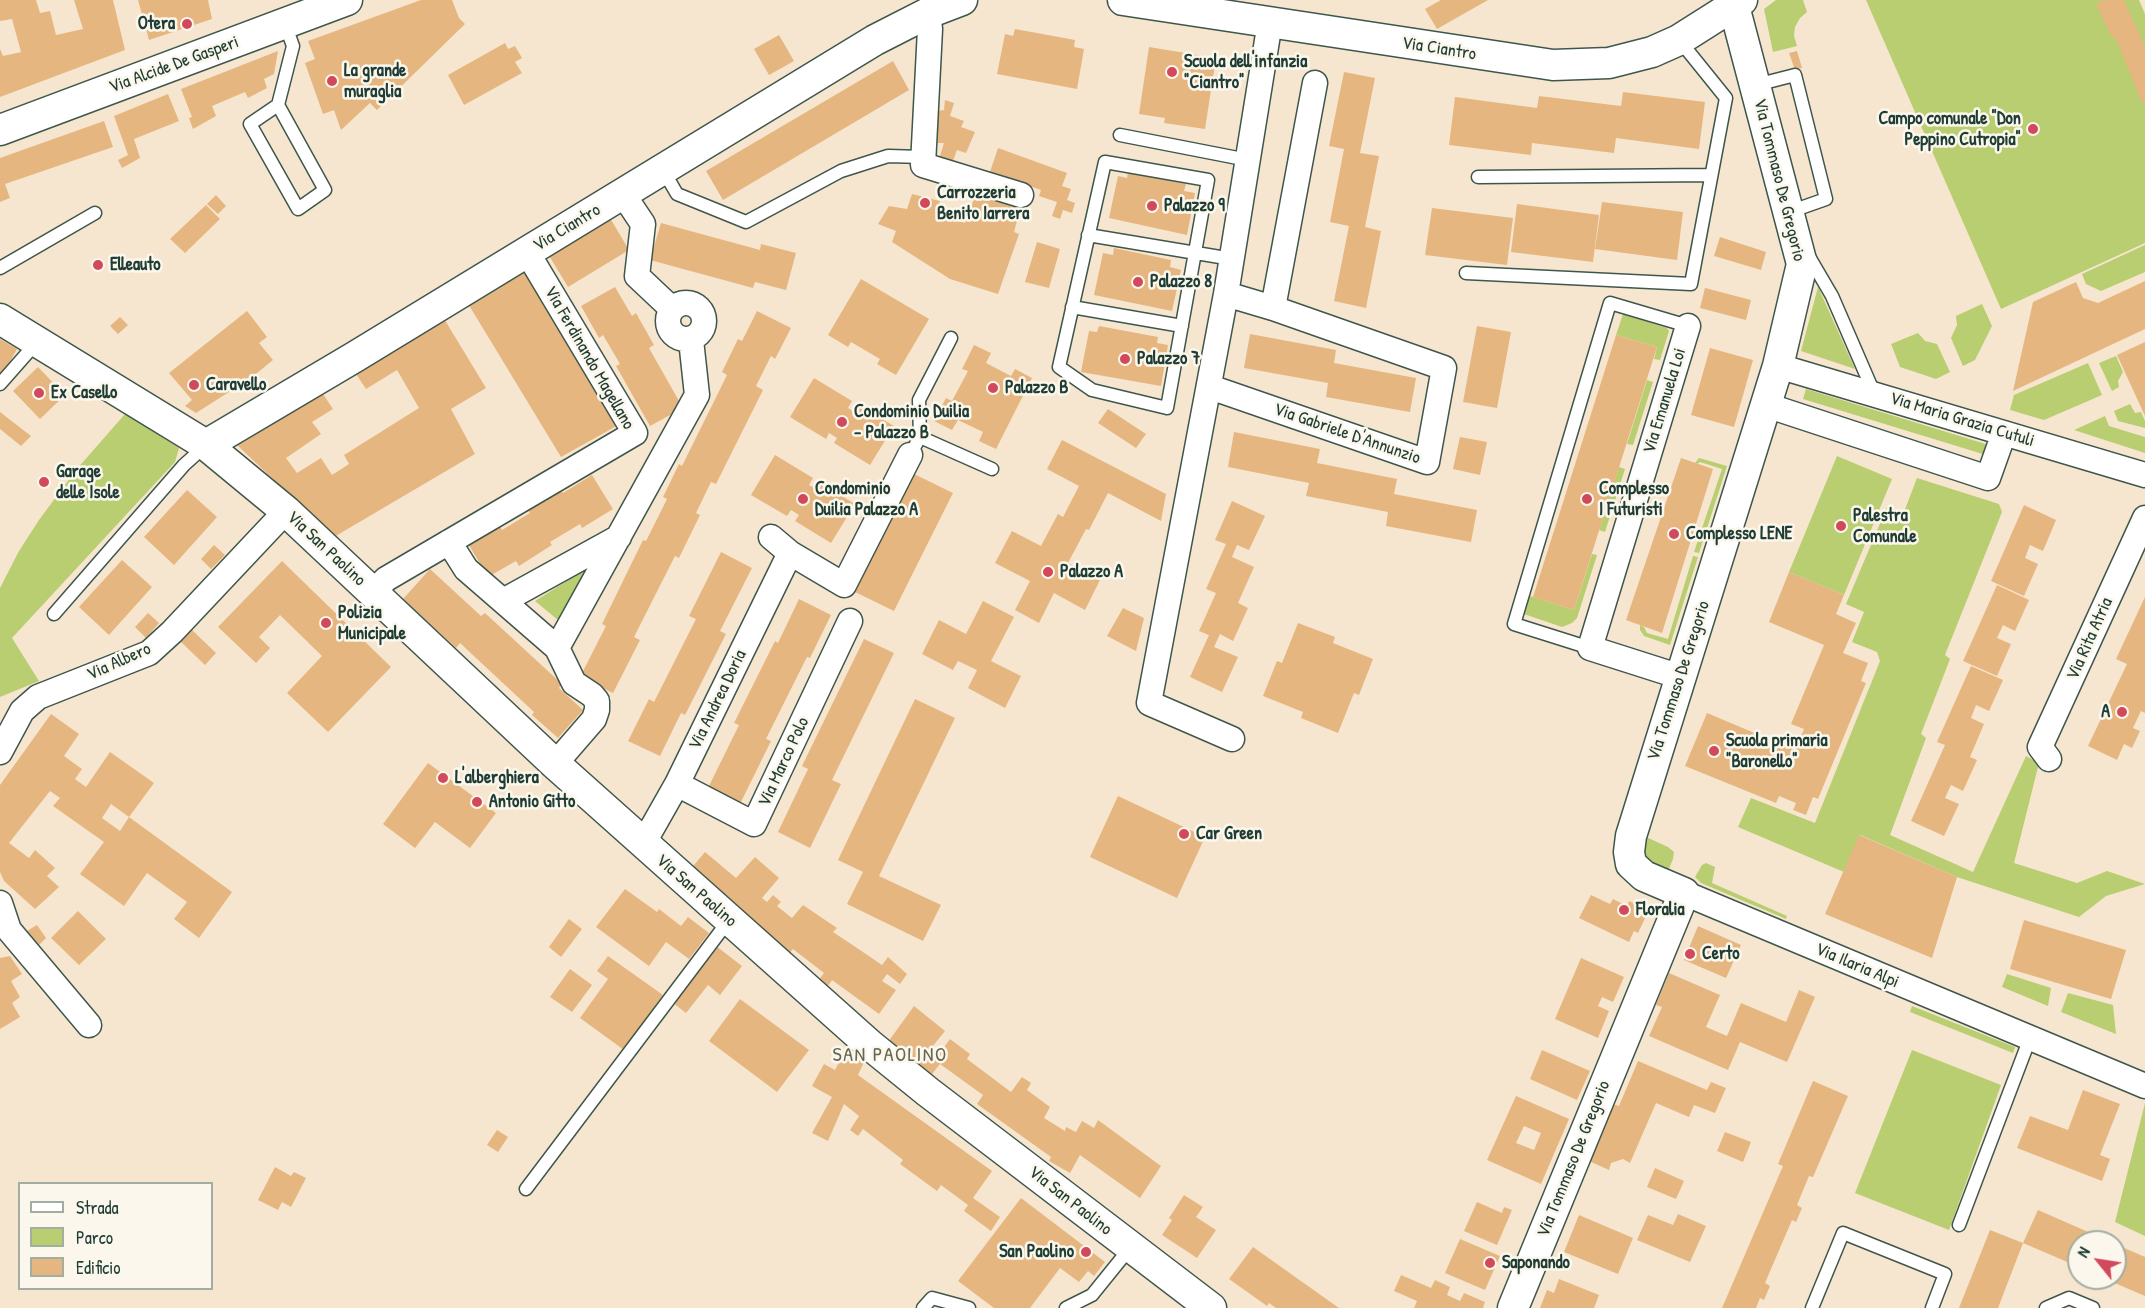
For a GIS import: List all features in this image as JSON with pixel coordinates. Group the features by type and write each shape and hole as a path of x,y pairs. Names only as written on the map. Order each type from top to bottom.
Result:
{"street":[{"name":"Via Alcide De Gasperi","path":"0,130 347,0"},
{"name":"Via Ciantro","path":"206,445 663,170 875,40 925,6 962,0"},
{"name":"Via Ciantro","path":"1123,0 1552,65 1609,63 1652,52 1679,40 1738,3"},
{"name":"Via Tommaso De Gregorio","path":"1513,1308 1684,893 1644,876 1631,864 1629,852 1635,821 1778,366 1802,264 1756,85 1738,3"},
{"path":"925,6 930,29 923,165 1021,195"},
{"path":"1232,739 1149,703 1210,387 1269,22"},
{"path":"1273,308 1315,82"},
{"path":"557,648 697,395 691,340 704,326 704,316 699,307 690,303 680,303 672,309 637,276 643,224 623,194"},
{"name":"Via Ferdinando Magellano","path":"372,592 386,579 635,433 527,252"},
{"name":"Via Gabriele D'Annunzio","path":"1210,387 1427,462 1444,368 1273,308 1226,294"},
{"name":"Via San Paolino","path":"0,319 206,445 286,512 555,764 870,1045 1130,1248 1211,1308"},
{"name":"Via Emanuela Loi","path":"1590,648 1688,326"},
{"name":"Via Maria Grazia Cutuli","path":"1778,366 2145,475"},
{"path":"1766,405 1988,478 2004,433"},
{"path":"771,537 790,553 844,585 915,446"},
{"name":"Via Albero","path":"0,752 22,711 38,697 149,652 172,632 286,512"},
{"name":"Via Rita Atria","path":"2049,759 2040,747 2145,518"},
{"path":"503,601 620,536"},
{"path":"449,542 466,569 557,648 574,683 592,694 597,701 594,719 555,764"},
{"name":"Via Andrea Doria","path":"643,844 677,783 790,553"},
{"name":"Via Marco Polo","path":"677,783 754,824 850,621"},
{"path":"1590,648 1681,677"},
{"name":"Via Ilaria Alpi","path":"1684,893 2145,1086"},
{"path":"0,903 9,930 89,1025"}],"lane":[{"path":"278,105 325,190 298,209 250,124 278,105 293,46 285,23"},
{"path":"1466,273 1691,284 1726,98 1679,40"},
{"path":"1756,85 1795,75 1826,199 1792,221 1832,296 1875,394"},
{"path":"1120,135 1248,160"},
{"path":"663,170 676,194 746,222 841,171 888,156 924,157"},
{"path":"1105,162 1208,180 1167,408 1092,390 1059,367 1088,235 1105,162"},
{"path":"1478,177 1711,175"},
{"path":"0,268 95,213"},
{"path":"1088,235 1232,259"},
{"path":"1590,648 1514,624 1610,303 1688,326"},
{"path":"1072,307 1182,326"},
{"path":"951,338 919,400 915,446 992,469"},
{"path":"0,384 38,341"},
{"path":"54,614 184,465 206,445"},
{"path":"526,1189 729,920"},
{"path":"1959,1225 2030,1038"},
{"path":"1812,1308 1843,1233 1945,1274 1932,1308"},
{"path":"1066,1308 1092,1295 1130,1248"},
{"path":"923,1308 932,1298 969,1308"},
{"path":"2046,1308 2069,1298 2093,1308"}],"green space":[{"path":"1776,0 1803,0 1807,12 1795,27 1794,36 1797,46 1773,52 1764,9"},
{"name":"Campo comunale \"Don Peppino Cutropia\"","path":"1866,0 2139,0 2145,14 2145,243 2001,309"},
{"path":"2145,245 2145,272 2101,291 2086,284 2082,274"},
{"path":"1818,287 1855,369 1801,351"},
{"path":"1982,304 1992,326 1975,360 1963,366 1951,338 1957,325 1956,316"},
{"path":"1623,314 1667,328 1669,331 1660,360 1654,359 1657,347 1616,335"},
{"path":"1918,333 1925,341 1937,344 1950,372 1936,379 1900,367 1891,344"},
{"path":"2116,356 2123,372 2118,381 2119,387 2112,391 2099,363"},
{"path":"2088,363 2102,395 2044,420 2010,410 2014,395"},
{"path":"1647,380 1653,382 1633,445 1627,444"},
{"path":"1806,389 1989,445 1986,455 1803,399"},
{"path":"2130,404 2135,413 2141,412 2145,428 2118,421 2114,411"},
{"path":"125,414 179,448 175,462 12,638 39,681 0,697 0,588 19,551 39,520 76,470"},
{"path":"2105,416 2109,426 2145,437 2145,453 2074,430"},
{"name":"Palestra Comunale","path":"1837,456 1892,479 1844,595 1789,572"},
{"path":"1699,458 1727,466 1699,553 1694,552 1722,469 1700,462 1695,463"},
{"path":"1619,467 1625,469 1605,532 1599,530"},
{"path":"1917,478 1999,504 2002,512 1945,655 1950,659 1921,734 1926,738 1890,835 1973,872 2026,756 2039,763 2014,863 2077,883 2107,871 2145,884 2106,896 2079,917 1957,877 1860,835 1844,872 1738,827 1751,798 1815,823 1880,661 1877,652 1852,642 1864,612 1846,604 1887,507 1904,512"},
{"path":"1592,554 1597,555 1577,618 1572,623 1562,627 1521,613 1527,595 1574,610"},
{"path":"1693,556 1698,557 1670,645 1644,636 1640,625 1647,633 1668,639"},
{"path":"586,569 558,620 535,601"},
{"path":"1646,837 1674,852 1668,871 1650,863 1645,857 1643,850"},
{"path":"1706,863 1715,867 1712,883 1787,916 1786,919 1701,883 1695,877 1702,865"},
{"path":"2007,974 2051,988 2048,1006 2002,987"},
{"path":"2068,993 2113,1005 2116,1034 2061,1012"},
{"path":"1912,1006 2015,1047 2013,1053 1910,1012"},
{"path":"1912,1050 2001,1085 1949,1230 1855,1193"},
{"path":"2145,1103 2145,1236 2115,1222"}],"building":[{"path":"0,0 36,0 40,13 50,11 56,35 83,29 74,0 113,0 125,50 0,97 0,49 3,56 21,52 12,19 0,21"},
{"path":"138,0 208,0 212,19 149,40"},
{"path":"421,0 452,0 459,18 465,24 377,110 370,103 341,130 334,110 323,114 305,63 315,59 308,41"},
{"path":"1441,0 1488,0 1437,29 1425,9"},
{"path":"2104,0 2124,0 2145,47 2145,102 2142,103 2115,36 2112,38 2096,4"},
{"path":"1015,29 1075,40 1074,47 1084,49 1077,89 997,74 1005,34 1013,36"},
{"path":"779,35 794,61 769,75 754,49"},
{"path":"505,43 508,49 515,46 522,58 515,62 522,73 464,105 448,75"},
{"path":"1149,47 1216,58 1205,129 1164,123 1165,118 1139,114"},
{"path":"278,51 274,74 264,79 267,88 248,98 245,92 212,106 216,116 193,129 189,118 192,117 181,89"},
{"path":"1797,51 1802,68 1795,70 1789,53"},
{"path":"893,61 909,90 723,200 706,171"},
{"path":"1344,72 1375,78 1360,153 1379,156 1365,227 1381,231 1366,308 1334,301 1349,226 1330,222 1344,149 1329,146"},
{"path":"1623,92 1705,102 1699,149 1616,138 1614,153 1532,143 1531,155 1449,145 1455,97 1537,108 1539,96 1621,106"},
{"path":"168,94 179,121 134,139 140,158 122,168 118,160 128,155 114,116"},
{"path":"945,100 954,103 950,116 964,121 961,127 975,132 966,153 957,150 952,164 939,159 944,143 936,143 938,111 944,110"},
{"path":"104,121 113,147 5,184 10,198 0,202 0,158"},
{"path":"998,148 1067,173 1062,186 1071,189 1067,200 1075,203 1072,213 1063,210 1060,219 1052,216 1057,202 1039,196 1041,190 990,172"},
{"name":"Palazzo 9","path":"1128,172 1186,184 1184,191 1195,193 1187,235 1109,218 1118,176 1127,178"},
{"path":"977,191 1021,206 1014,232 1019,234 998,294 950,279 892,242 896,231 878,224 889,206 907,209 912,194 940,201 937,213 965,223"},
{"path":"216,195 226,206 218,214 207,204"},
{"path":"1602,202 1683,212 1677,260 1595,249"},
{"path":"1517,204 1599,215 1593,262 1511,252"},
{"path":"206,205 220,219 185,253 170,239"},
{"path":"1432,208 1513,218 1507,265 1425,255"},
{"path":"610,218 629,250 568,287 548,254"},
{"path":"661,223 760,250 761,244 796,253 786,290 755,282 753,288 650,260"},
{"path":"1720,237 1766,252 1761,270 1714,256"},
{"path":"1037,242 1060,249 1049,288 1025,282"},
{"name":"Palazzo 8","path":"1114,248 1171,260 1170,267 1181,270 1172,311 1094,295 1103,253 1113,255"},
{"path":"522,268 620,424 561,457 467,302"},
{"path":"861,279 929,319 896,375 877,364 880,359 851,342 848,347 828,335"},
{"path":"2145,281 2145,329 2013,391 2033,302 2076,282 2083,298 2098,303"},
{"path":"615,287 632,316 636,313 654,345 649,348 683,408 650,426 616,366 620,364 603,335 599,338 581,306"},
{"path":"1705,288 1751,300 1746,320 1700,308"},
{"path":"247,311 267,337 259,343 273,360 251,378 196,413 185,406 192,400 169,373"},
{"path":"757,311 791,328 775,359 771,356 756,386 763,390 716,484 711,482 696,513 700,515 679,558 675,556 634,637 640,640 613,693 580,677 606,626 602,624 643,540 646,541 667,499 663,497 679,464 682,466 727,375 722,372 738,339 742,341"},
{"path":"120,317 128,325 118,334 110,326"},
{"path":"443,317 486,388 451,409 475,454 334,537 236,444 321,391 333,409 312,422 321,434 286,458 297,473 321,458 332,475 349,464 344,455 419,408 397,370 366,389 354,371"},
{"name":"Palazzo 7","path":"1099,326 1158,337 1157,343 1168,345 1161,386 1081,372 1089,331 1097,332"},
{"path":"1477,326 1511,332 1497,408 1463,402"},
{"path":"1250,334 1336,350 1334,363 1416,378 1410,412 1326,397 1328,383 1244,368"},
{"name":"Complesso I Futuristi","path":"1616,335 1657,347 1574,610 1533,597"},
{"path":"0,339 17,349 0,380"},
{"path":"2145,342 2145,416 2117,355"},
{"name":"Palazzo B","path":"974,345 991,353 986,363 1011,376 1015,369 1032,378 996,449 979,441 983,432 958,420 952,430 934,421 946,398 952,401 968,371 962,369"},
{"path":"1710,348 1753,360 1734,427 1691,415"},
{"name":"Ex Casello","path":"38,367 65,395 40,419 13,391"},
{"name":"Condominio Duilia - Palazzo B","path":"814,378 852,401 848,408 853,411 857,404 894,426 870,465 834,443 837,438 829,433 826,439 790,417"},
{"path":"1108,409 1146,434 1136,448 1098,423"},
{"path":"0,412 31,436 21,446 0,429"},
{"path":"1234,432 1320,449 1317,463 1397,479 1394,494 1477,510 1471,542 1386,526 1388,512 1306,496 1309,483 1228,467"},
{"path":"1460,437 1487,442 1480,475 1453,469"},
{"path":"1062,440 1166,494 1161,521 1108,493 1089,530 1086,529 1068,563 1100,580 1085,610 1054,593 1039,623 1015,610 1030,581 995,563 1012,531 1041,546 1058,514 1063,517 1079,486 1047,469"},
{"name":"Condominio Duilia Palazzo A","path":"775,455 813,478 809,485 815,488 819,482 855,504 831,543 795,521 799,515 791,510 787,516 751,495"},
{"name":"Complesso LENE","path":"1681,458 1713,469 1662,633 1626,620"},
{"path":"914,474 953,493 894,611 855,592"},
{"path":"592,475 613,509 582,528 580,524 550,542 552,545 519,566 516,561 488,577 469,545 500,526 502,530 530,513 528,510 561,490 563,493"},
{"path":"187,490 217,517 174,565 144,537"},
{"path":"1232,501 1265,516 1249,550 1237,545 1232,557 1254,567 1238,603 1248,608 1233,641 1220,634 1214,647 1238,657 1222,692 1190,677 1209,635 1199,631 1216,593 1206,589 1226,544 1215,540"},
{"path":"2024,505 2056,520 2043,551 2030,545 2025,558 2038,564 2024,596 1991,581"},
{"path":"214,545 225,555 211,569 201,559"},
{"path":"721,552 752,568 720,631 726,634 685,715 681,713 660,756 628,741 649,699 654,702 696,619 689,616"},
{"path":"122,560 152,587 109,635 79,607"},
{"path":"282,561 391,667 328,732 287,693 322,656 280,615 259,637 270,648 256,663 218,627"},
{"path":"430,569 481,616 485,613 562,684 559,688 583,710 558,738 532,715 534,712 460,643 456,648 403,599"},
{"path":"1789,572 1844,595 1836,614 1856,623 1843,653 1868,663 1861,681 1866,683 1818,799 1813,797 1806,815 1793,810 1796,803 1779,796 1776,803 1685,766 1707,713 1795,750 1804,729 1791,724 1824,645 1769,622"},
{"path":"1997,585 2029,600 2015,631 2003,625 1997,638 2011,644 1997,676 1963,661"},
{"name":"A","path":"2145,597 2145,713 2141,711 2133,728 2140,731 2132,748 2124,744 2117,760 2088,746 2127,664 2116,659"},
{"path":"799,599 831,615 766,739 771,741 740,804 708,788 739,725 734,723 775,641 778,643"},
{"path":"983,601 1014,617 991,661 1021,676 1005,708 968,688 977,670 958,661 953,670 922,654 939,620 966,634"},
{"path":"1123,608 1144,618 1136,651 1107,636"},
{"path":"148,613 159,623 146,638 135,627"},
{"path":"1298,623 1335,637 1333,643 1373,659 1359,695 1354,693 1338,733 1301,718 1303,712 1263,696 1277,661 1282,663"},
{"path":"191,629 216,653 205,665 180,641"},
{"path":"864,639 894,653 832,780 841,784 810,848 778,832 808,769 802,766"},
{"path":"1971,666 2003,680 1989,711 1976,705 1971,718 1984,724 1970,757 1977,760 1963,791 1951,785 1945,798 1959,804 1944,836 1911,821 1945,745 1937,742"},
{"path":"915,699 955,718 879,876 941,905 923,941 847,904 863,872 838,860"},
{"path":"51,714 79,734 64,756 82,769 75,779 86,787 110,752 154,783 129,817 232,892 199,938 174,919 187,902 147,873 124,906 80,874 104,842 53,806 60,798 50,791 9,843 29,858 35,850 55,868 47,876 59,887 35,909 4,881 0,872 0,785","holes":["111,804 129,817 120,831 102,818"]},
{"path":"428,763 496,813 470,848 435,822 415,848 383,824"},
{"path":"1118,796 1205,837 1177,898 1090,857"},
{"path":"1859,835 1957,877 1932,958 1825,914"},
{"path":"705,852 736,878 755,857 779,878 762,898 767,902 773,895 781,902 777,906 792,918 803,905 837,928 833,932 882,965 888,957 907,974 900,984 887,974 882,981 896,990 879,1014 832,980 826,989 817,982 824,973 793,949 788,955 689,871"},
{"path":"625,889 657,912 659,909 681,926 688,917 709,933 689,959 666,942 649,966 596,927"},
{"path":"1591,895 1610,904 1613,899 1627,906 1629,901 1649,910 1638,933 1634,931 1629,942 1579,918"},
{"path":"78,911 106,939 79,965 51,938"},
{"path":"569,919 582,929 561,957 549,947"},
{"path":"2024,920 2126,950 2111,999 2010,969"},
{"path":"37,925 46,938 38,946 27,931"},
{"path":"1698,926 1741,945 1726,978 1684,960"},
{"path":"716,946 742,966 720,995 708,985 686,1013 672,1002"},
{"path":"10,956 22,974 11,981 20,997 12,1003 20,1017 0,1029 0,958"},
{"path":"608,956 663,995 624,1050 580,1018 608,979 597,971"},
{"path":"1581,958 1624,977 1613,1002 1602,997 1598,1006 1609,1011 1598,1038 1555,1019"},
{"path":"570,969 592,985 572,1012 550,997"},
{"path":"1669,973 1720,995 1706,1027 1727,1036 1741,1003 1786,1022 1799,990 1815,997 1787,1062 1740,1042 1728,1070 1649,1036 1662,1007 1656,1005"},
{"path":"740,999 809,1050 777,1092 709,1041"},
{"path":"914,1006 945,1031 928,1052 936,1058 950,1039 970,1054 967,1059 1011,1092 1022,1077 1031,1083 1027,1090 1050,1107 1044,1118 1065,1131 1066,1127 1076,1132 1082,1121 1094,1128 1098,1120 1161,1166 1140,1198 1080,1155 1070,1173 1049,1161 1051,1157 977,1104 983,1095 940,1064 929,1078 888,1042"},
{"path":"847,1047 864,1062 858,1075 992,1171 973,1198 1000,1217 991,1231 964,1211 968,1205 941,1185 937,1191 900,1164 903,1160 863,1129 858,1136 850,1130 859,1116 844,1104 828,1141 812,1133 832,1097 812,1086 824,1064 835,1070"},
{"path":"1542,1050 1590,1071 1577,1100 1530,1079"},
{"path":"1638,1061 1707,1090 1711,1082 1726,1088 1715,1113 1694,1105 1689,1117 1656,1103 1630,1163 1623,1159 1611,1163 1609,1170 1589,1161 1613,1104 1619,1106"},
{"path":"1813,1081 1848,1096 1813,1177 1809,1176 1797,1205 1802,1208 1796,1222 1792,1220 1765,1283 1770,1286 1764,1300 1760,1298 1756,1308 1722,1308 1783,1166 1778,1164"},
{"path":"2083,1090 2120,1104 2100,1155 2110,1159 2102,1181 2017,1148 2030,1116 2068,1130"},
{"path":"1516,1096 1569,1119 1541,1184 1487,1160","holes":["1524,1126 1541,1133 1534,1150 1516,1143"]},
{"path":"497,1130 508,1137 498,1152 487,1145"},
{"path":"1725,1132 1751,1142 1743,1162 1717,1151"},
{"path":"275,1167 291,1176 294,1172 306,1178 291,1207 282,1202 278,1210 258,1200"},
{"path":"1655,1168 1684,1181 1676,1199 1647,1187"},
{"path":"1184,1195 1203,1207 1196,1217 1216,1230 1197,1258 1162,1235 1172,1220 1169,1218"},
{"path":"1021,1198 1105,1262 1094,1276 1088,1271 1079,1282 1060,1268 1030,1308 994,1308 958,1281"},
{"path":"1477,1202 1502,1213 1504,1207 1512,1210 1497,1245 1464,1231"},
{"path":"2038,1210 2084,1230 2067,1230 2067,1262 2023,1243"},
{"path":"1678,1214 1706,1226 1690,1262 1637,1240 1648,1215 1673,1225"},
{"path":"1579,1215 1633,1238 1618,1274 1564,1252"},
{"path":"1990,1230 2023,1243 1998,1308 1959,1308"},
{"path":"1460,1239 1500,1256 1485,1290 1445,1273"},
{"path":"1253,1247 1339,1308 1276,1308 1269,1303 1267,1306 1229,1279"},
{"path":"2127,1249 2145,1257 2145,1296 2127,1288"},
{"path":"1401,1275 1431,1288 1435,1280 1450,1287 1447,1295 1460,1301 1464,1293 1485,1302 1483,1308 1414,1308 1417,1301 1394,1291"},
{"path":"1559,1279 1599,1295 1594,1308 1540,1308 1547,1290 1554,1293"}],"place":[{"name":"Otera","path":"187,24"},
{"name":"Scuola dell'infanzia \"Ciantro\"","path":"1172,72"},
{"name":"La grande muraglia","path":"332,81"},
{"name":"Campo comunale \"Don Peppino Cutropia\"","path":"2033,129"},
{"name":"Carrozzeria Benito Iarrera","path":"925,203"},
{"name":"Palazzo 9","path":"1152,206"},
{"name":"Elleauto","path":"98,265"},
{"name":"Palazzo 8","path":"1138,282"},
{"name":"Palazzo 7","path":"1125,359"},
{"name":"Caravello","path":"194,385"},
{"name":"Palazzo B","path":"993,388"},
{"name":"Ex Casello","path":"39,393"},
{"name":"Condominio Duilia - Palazzo B","path":"842,422"},
{"name":"Garage delle Isole","path":"44,482"},
{"name":"Condominio Duilia Palazzo A","path":"803,499"},
{"name":"Complesso I Futuristi","path":"1587,499"},
{"name":"Palestra Comunale","path":"1841,526"},
{"name":"Complesso LENE","path":"1674,534"},
{"name":"Palazzo A","path":"1048,572"},
{"name":"Polizia Municipale","path":"326,623"},
{"name":"A","path":"2122,712"},
{"name":"Scuola primaria \"Baronello\"","path":"1714,751"},
{"name":"L'alberghiera","path":"443,778"},
{"name":"Antonio Gitto","path":"477,802"},
{"name":"Car Green","path":"1184,834"},
{"name":"Floralia","path":"1624,910"},
{"name":"Certo","path":"1690,954"},
{"name":"San Paolino","path":"1086,1252"},
{"name":"Saponando","path":"1490,1263"}],"district":[{"name":"SAN PAOLINO","path":"890,1056"}]}
